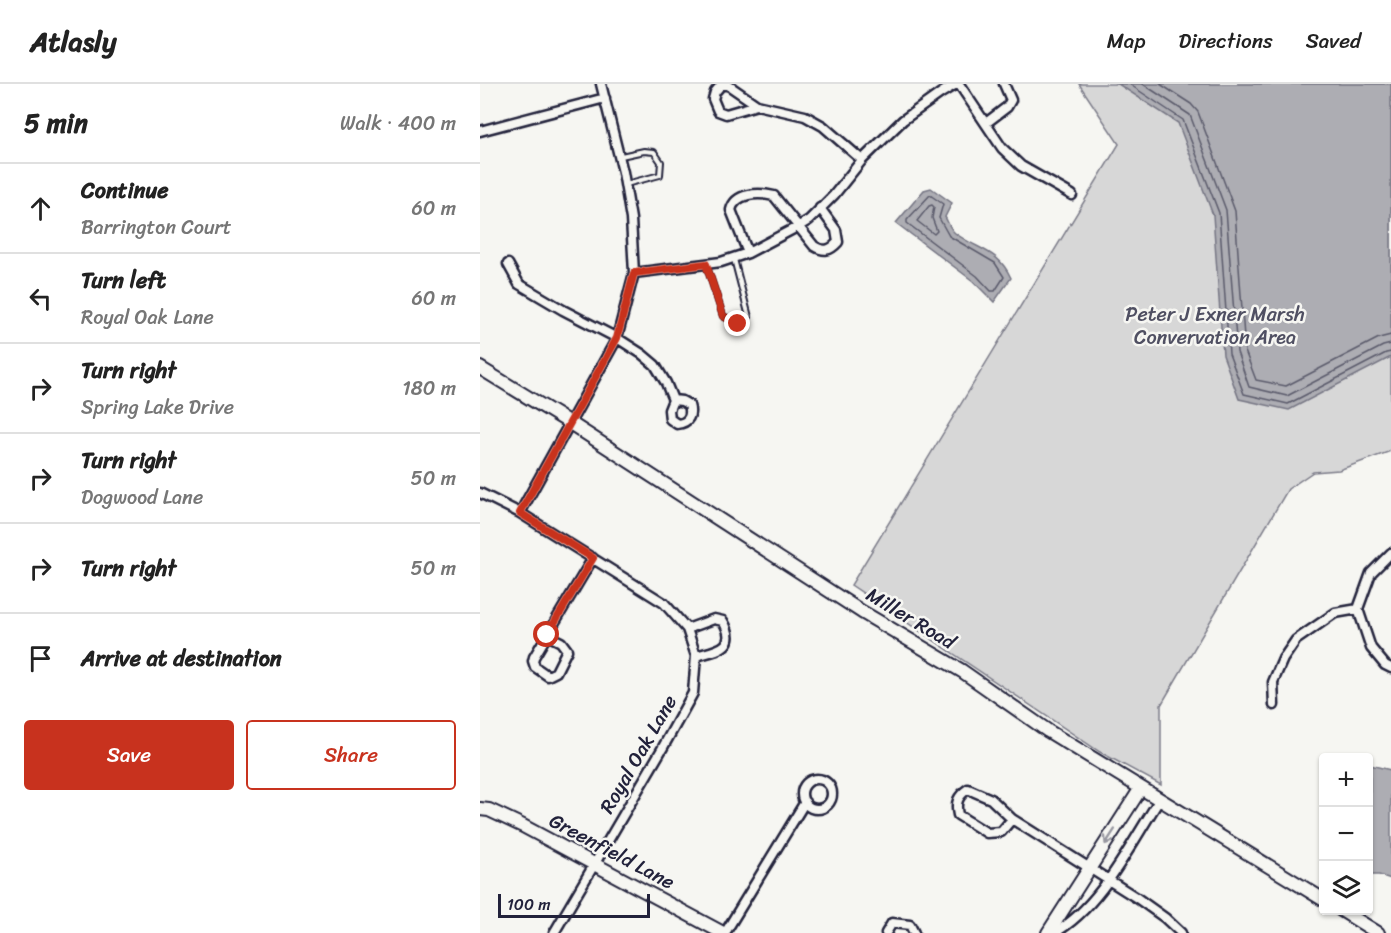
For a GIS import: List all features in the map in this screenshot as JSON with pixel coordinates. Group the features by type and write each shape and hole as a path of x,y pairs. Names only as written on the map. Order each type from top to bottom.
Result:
{"street":[{"path":"520,513 617,338 634,273 632,219 601,84"},
{"path":"634,273 734,258 799,226 834,195 862,160 903,120 958,84 1002,148 1021,166 1072,195"},
{"path":"986,123 1007,107 1011,100 1004,84"},
{"path":"757,105 726,114 718,111 713,99 721,85 728,85 757,105 805,117 823,126 862,160"},
{"path":"480,131 605,98"},
{"path":"748,253 731,210 733,204 741,196 767,194 774,196 814,246 820,250 832,249 838,242 838,236 820,208"},
{"path":"508,264 519,284 617,338 655,365 673,400"},
{"name":"Miller Road","path":"480,368 570,423 862,612 962,671 1048,731 1319,898"},
{"name":"Royal Oak Lane","path":"480,493 520,513 664,603 687,629 696,656 693,693 554,933"},
{"path":"1391,553 1371,573 1358,609 1371,648 1385,665 1391,668"},
{"path":"547,635 561,642 567,650 556,672 548,676 535,667 533,662 547,635 593,558"},
{"path":"1274,705 1274,682 1282,659 1296,639 1335,613 1358,609"},
{"path":"687,629 714,619 723,621 729,632 728,642 723,648 696,656"},
{"path":"1048,933 1141,788"},
{"path":"1012,819 1001,832 987,834 957,815 956,805 960,795 968,789 991,799 1012,819 1109,879 1165,918 1181,933"},
{"path":"1054,933 1079,915 1109,879 1160,799"},
{"path":"724,933 805,802"},
{"name":"Greenfield Lane","path":"480,809 489,810 524,826 724,933"},
{"path":"1349,915 1378,933"},
{"path":"886,933 892,923 910,925 914,933"}],"lane":[{"path":"619,157 644,151 654,152 661,162 660,175 625,184"},
{"path":"706,264 723,316 738,324 749,317 734,258"}],"green space":[{"name":"Peter J Exner Marsh Convervation Area","path":"1079,84 1391,84 1391,451 1339,470 1313,472 1288,489 1161,705 1161,785 1100,752 851,585 1119,144"}],"water":[{"path":"1118,84 1391,84 1391,357 1289,410 1239,399 1223,355 1213,215 1178,123"},
{"path":"931,188 952,203 945,217 953,231 986,251 1006,268 1011,278 994,302 973,281 896,223 924,190"},
{"path":"1373,766 1391,770 1391,879 1373,875"}],"route":[{"path":"547,635 593,558 520,513 617,338 634,273 706,264 723,316 738,324"}]}
